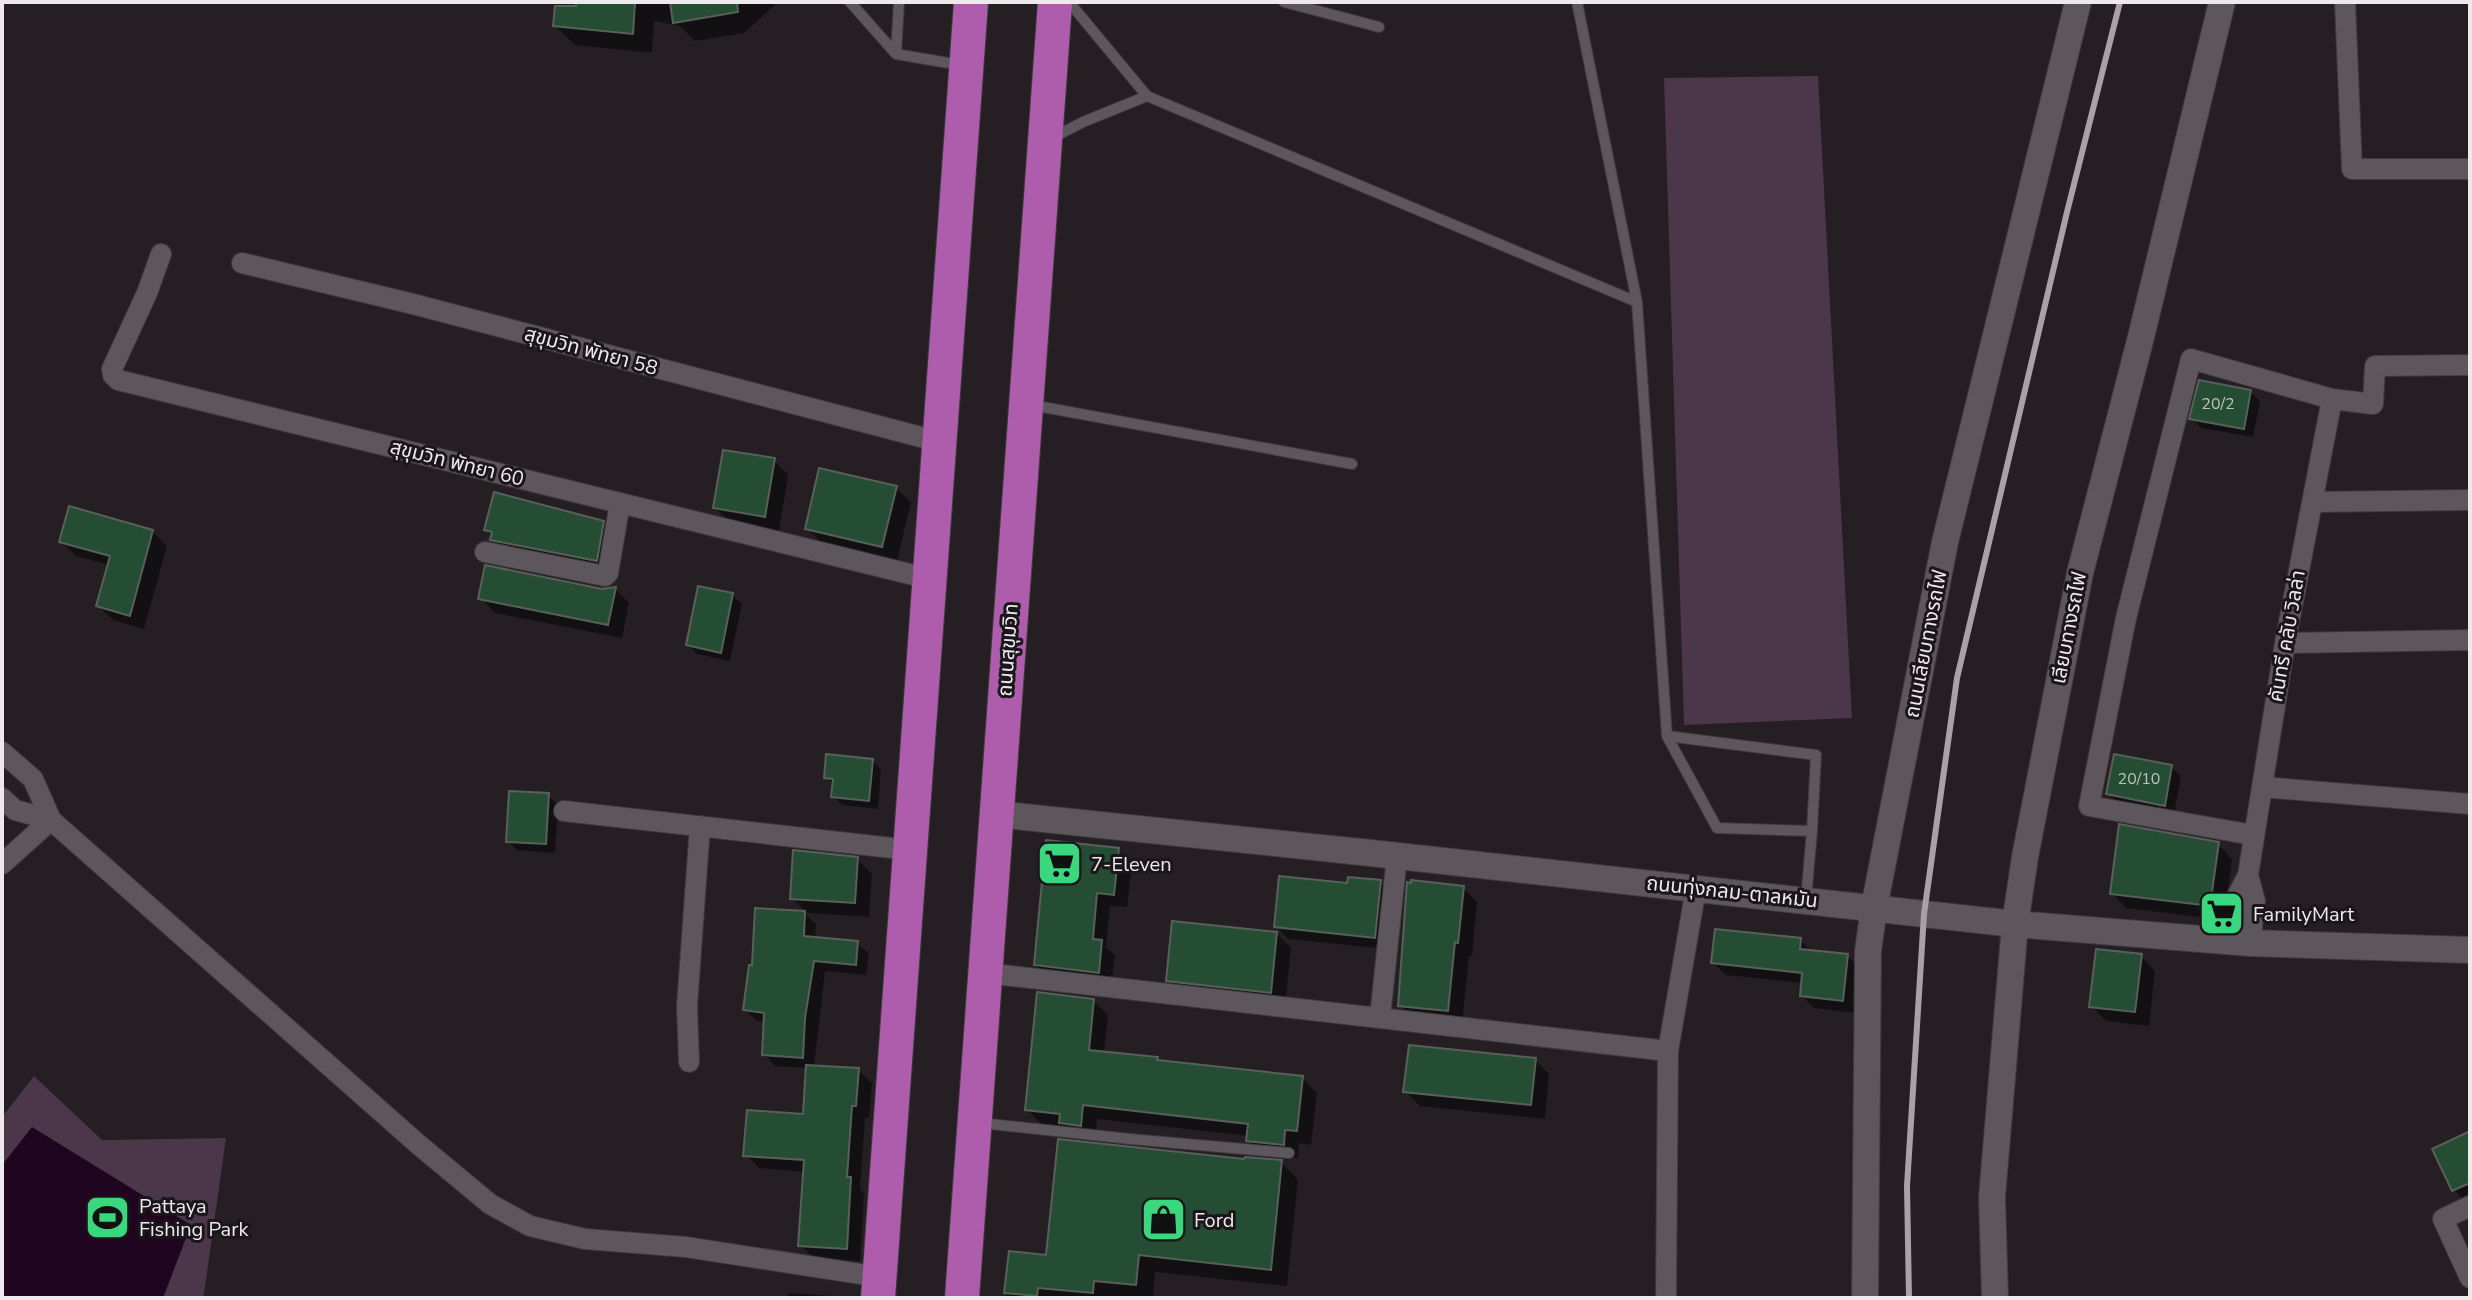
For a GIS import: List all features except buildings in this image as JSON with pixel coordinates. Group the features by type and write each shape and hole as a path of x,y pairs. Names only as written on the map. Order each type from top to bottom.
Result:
{"highway":[{"path":"879,1288 971,2"},
{"name":"ถนนสุขุมวิท","path":"962,1298 1055,2"}],"street":[{"name":"ถนนเลียบทางรถไฟ","path":"1865,1298 1868,951 1874,908 1945,542 2078,2"},
{"name":"เลียบทางรถไฟ","path":"2015,924 2080,573 2222,2"},
{"path":"2345,2 2352,169 2470,169"},
{"name":"สุขุมวิท พัทยา 60","path":"161,254 147,293 112,369 118,380 930,579"},
{"name":"สุขุมวิท พัทยา 58","path":"242,263 409,303 940,442"},
{"path":"2253,835 2089,806 2126,618 2191,359 2332,399 2373,404 2375,366 2470,365"},
{"name":"คันทรี คลับ วิลล่า","path":"2240,942 2255,901 2248,875 2253,835 2285,643 2332,399"},
{"path":"2312,502 2470,500"},
{"path":"485,552 605,576 620,503"},
{"path":"2285,643 2470,640"},
{"path":"2,752 33,779 51,820 490,1204 530,1226 585,1239 686,1247 879,1288"},
{"path":"2262,787 2470,804"},
{"path":"2,798 15,810 51,820"},
{"path":"564,811 910,850"},
{"name":"ถนนทุ่งกลม-ตาลหมัน","path":"996,814 2015,924 2240,942 2470,950"},
{"path":"2,864 51,820"},
{"path":"689,1062 687,1006 700,826"},
{"path":"1380,1017 1397,856"},
{"path":"1666,1298 1668,1051 1696,888"},
{"path":"1995,1298 1992,1197 2015,924"},
{"path":"985,973 1668,1051"},
{"path":"2470,1206 2443,1219 2470,1278"}],"lane":[{"path":"850,2 896,54 966,66"},
{"path":"896,54 899,2"},
{"path":"1069,2 1147,96 1637,302"},
{"path":"1284,2 1379,27"},
{"path":"1577,2 1637,302 1667,736 1717,828 1812,831"},
{"path":"1045,141 1147,96"},
{"path":"1026,404 1352,464"},
{"path":"1667,736 1816,755 1806,901"},
{"path":"974,1123 1289,1153"}],"shaded area":[{"path":"1818,76 1852,718 1684,725 1664,78"},
{"name":"Pattaya Fishing Park","path":"34,1076 102,1140 226,1138 201,1298 2,1298 2,1117"},
{"name":"Pattaya Fishing Park","path":"32,1127 191,1225 163,1298 2,1298 2,1165"}],"railway":[{"path":"1909,1298 1907,1186 1924,914 1957,678 2120,2"}],"place":[{"name":"7-Eleven","path":"1060,864"},
{"name":"FamilyMart","path":"2222,914"},
{"name":"Pattaya Fishing Park","path":"108,1217"},
{"name":"Ford","path":"1163,1220"}]}
